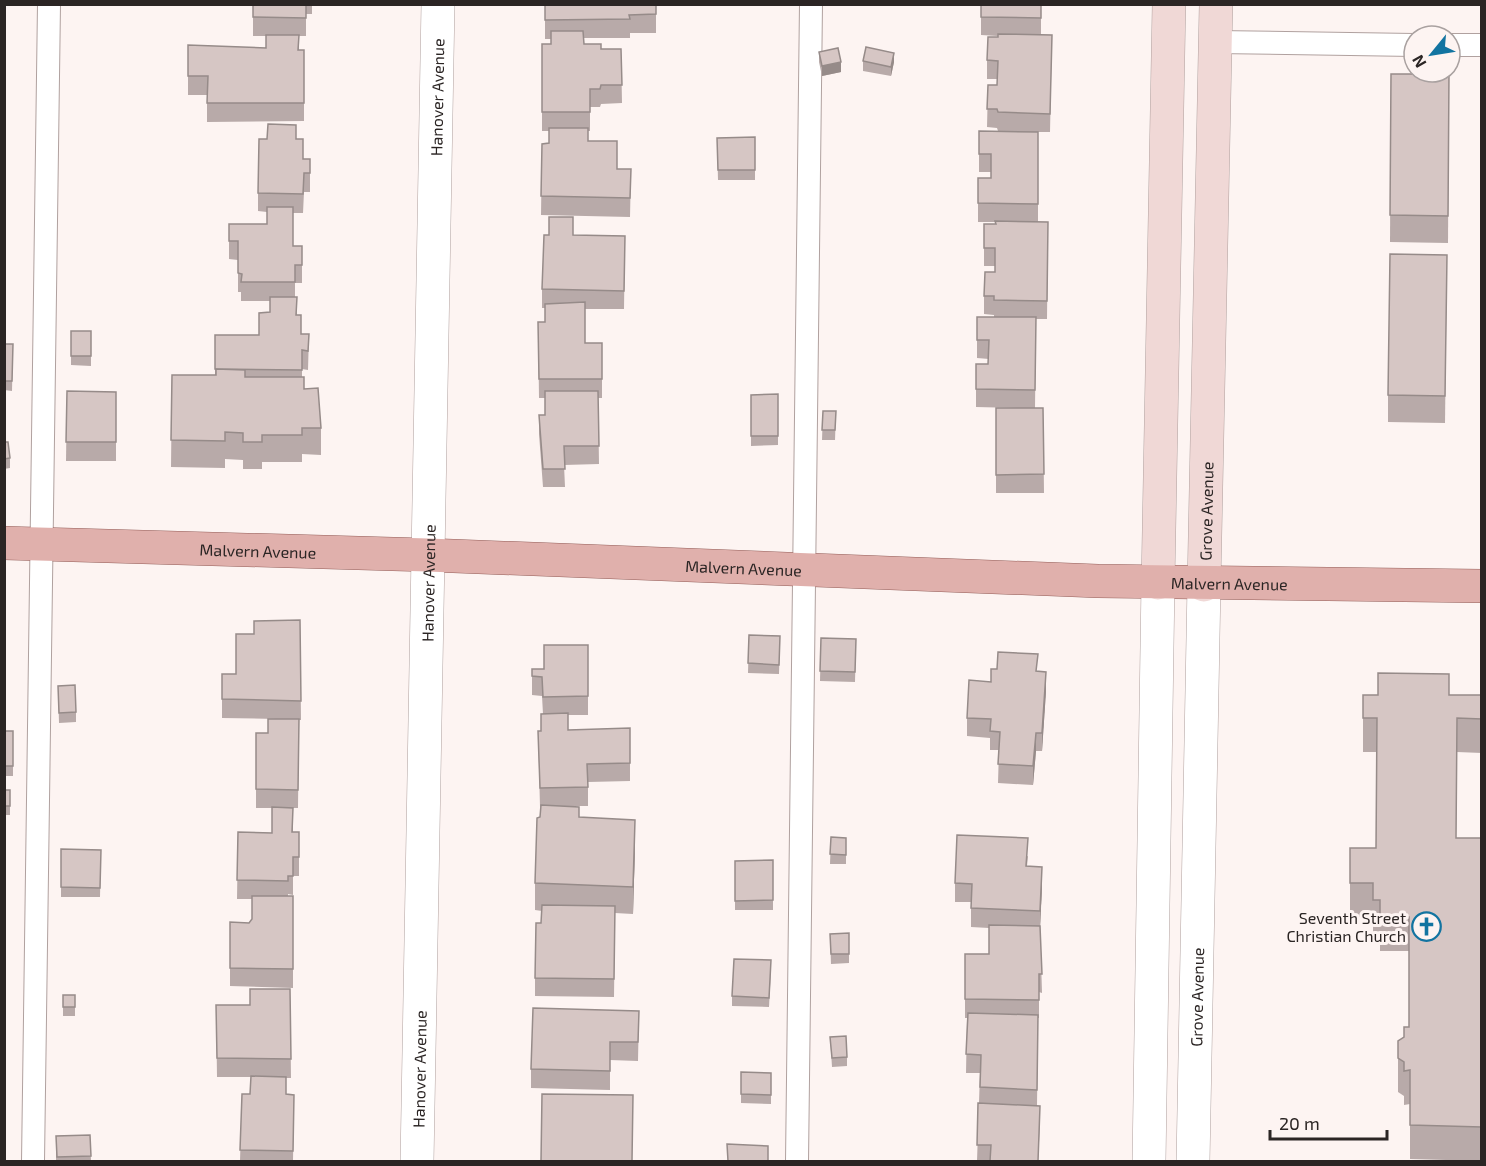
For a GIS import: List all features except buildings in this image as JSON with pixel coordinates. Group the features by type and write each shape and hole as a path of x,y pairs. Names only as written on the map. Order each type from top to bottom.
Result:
{"main road":[{"path":"1158,583 1169,4"},
{"name":"Grove Avenue","path":"1204,585 1216,4"},
{"name":"Malvern Avenue","path":"4,543 428,555 1204,585 1482,586"}],"street":[{"name":"Hanover Avenue","path":"417,1161 438,4"},
{"path":"1149,1161 1158,583"},
{"name":"Grove Avenue","path":"1193,1161 1204,585"}],"lane":[{"path":"33,1161 49,4"},
{"path":"797,1161 811,4"},
{"path":"1216,42 1402,45"},
{"path":"1462,45 1482,45"}],"place":[{"name":"Seventh Street Christian Church","path":"1427,926"}]}
